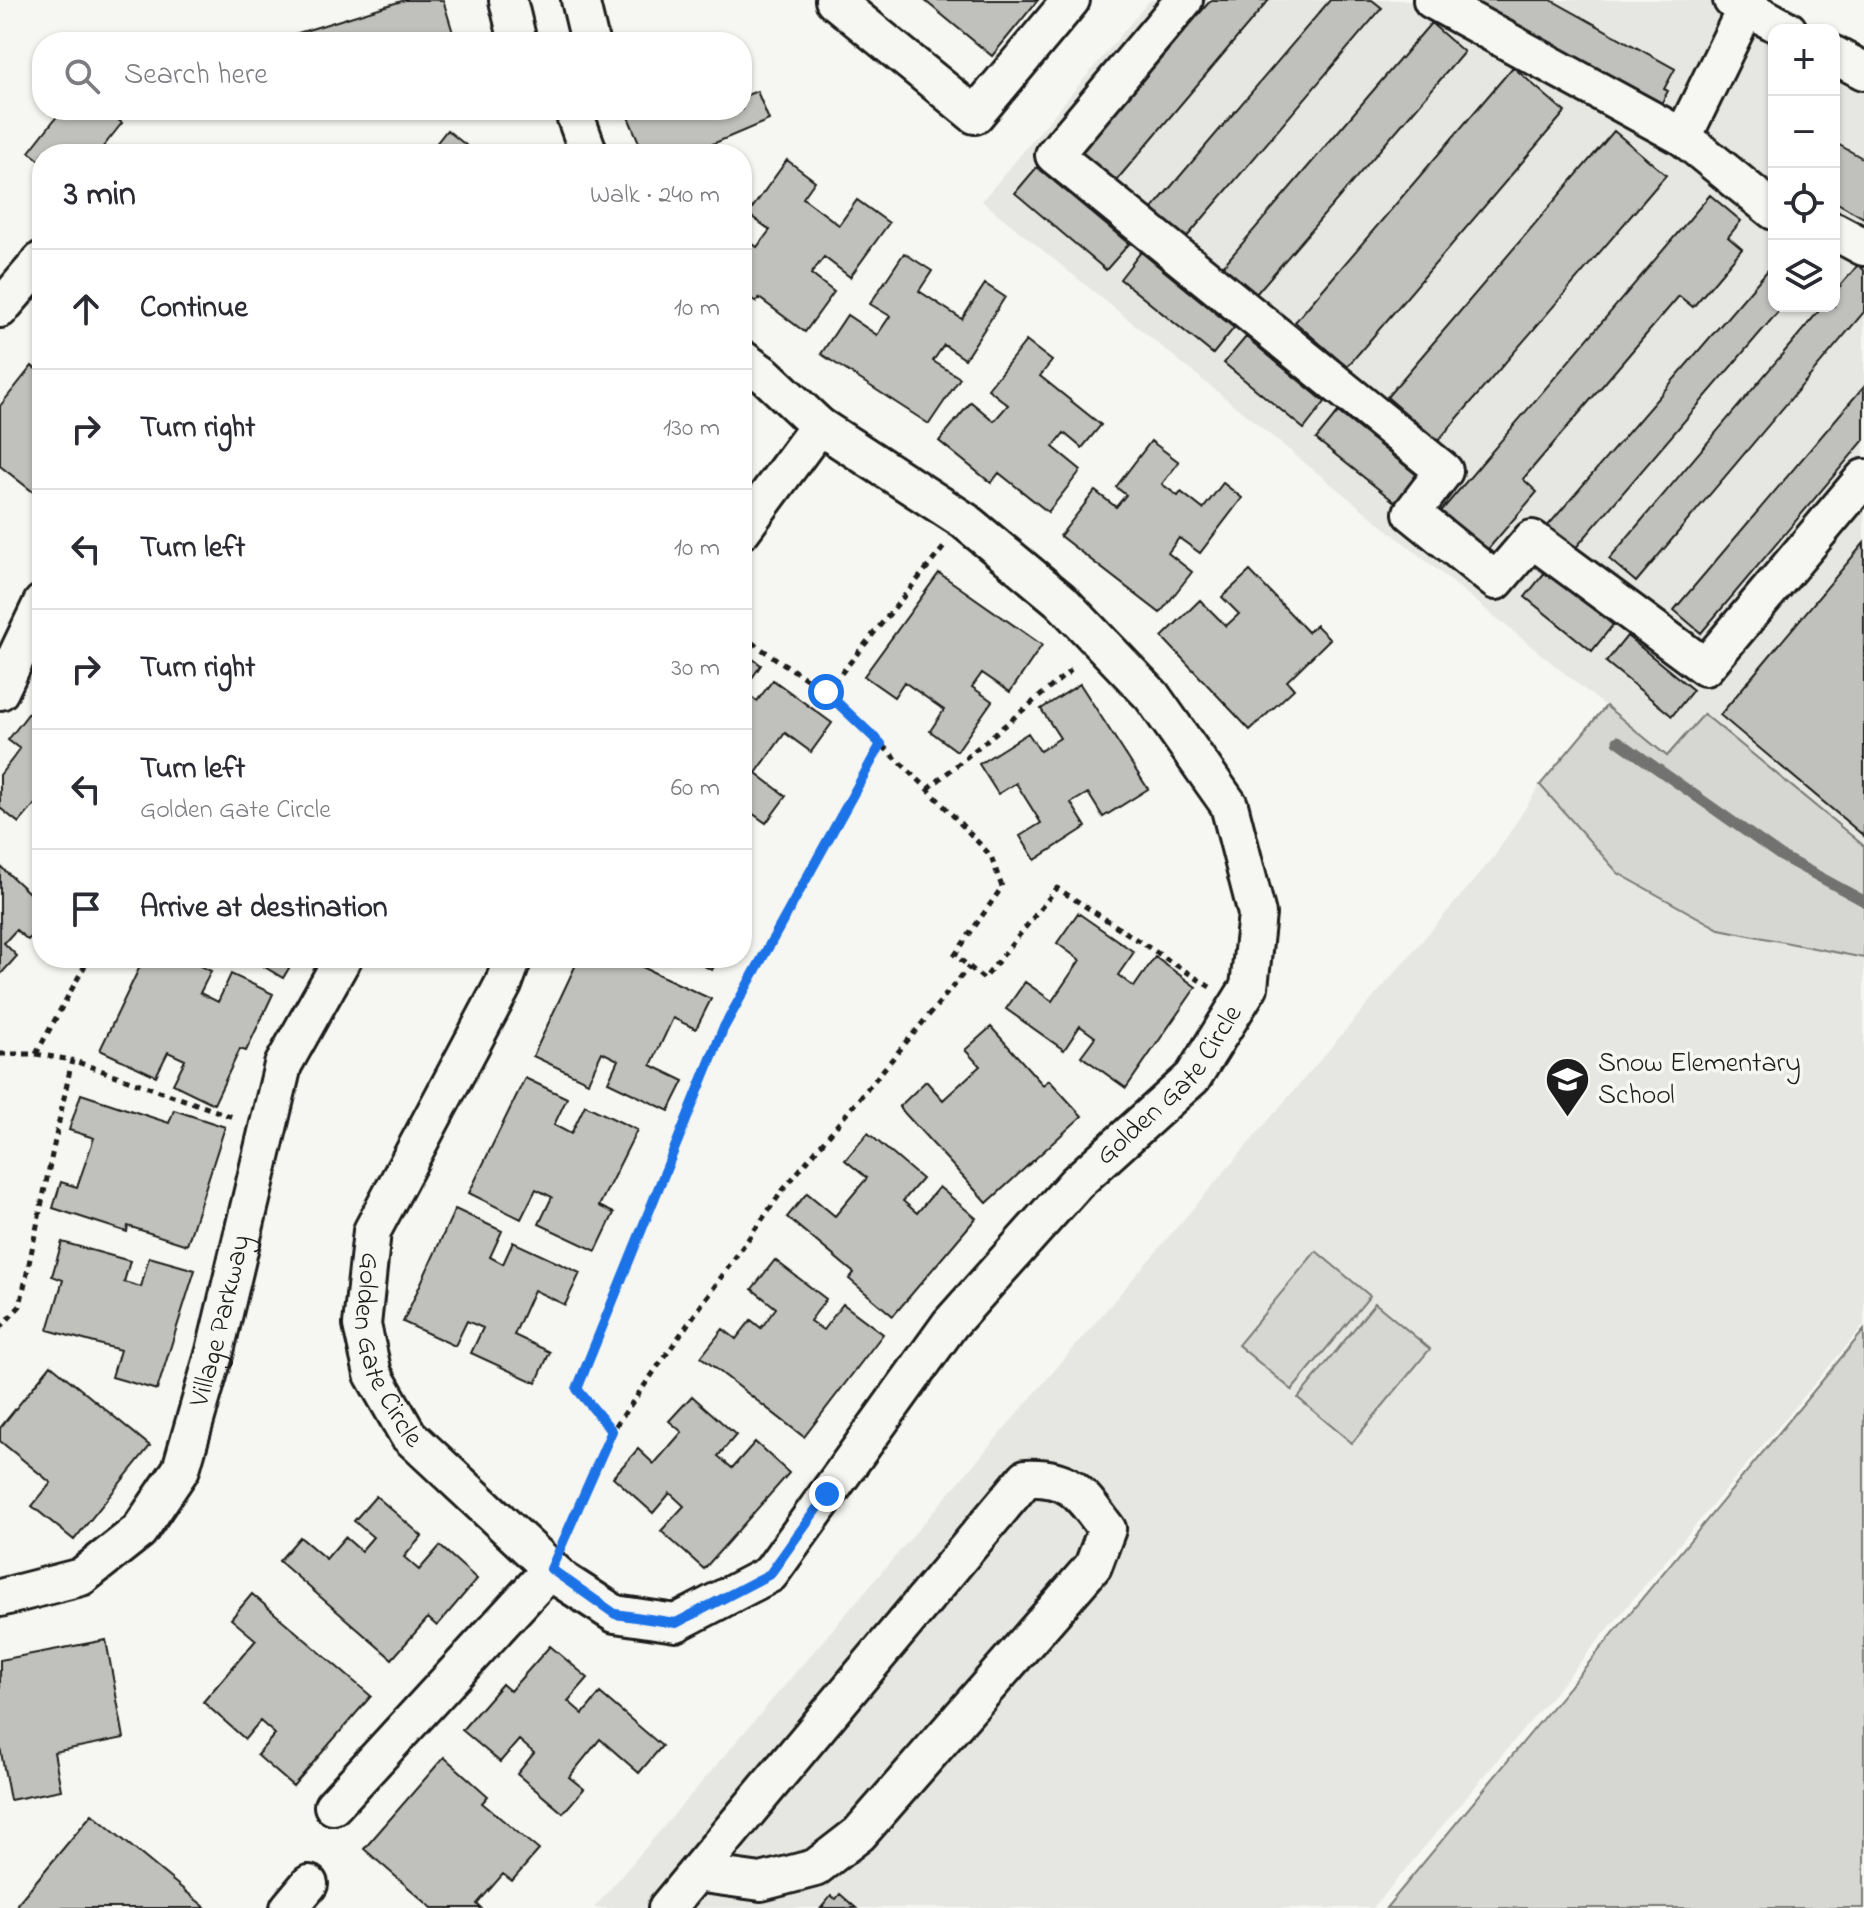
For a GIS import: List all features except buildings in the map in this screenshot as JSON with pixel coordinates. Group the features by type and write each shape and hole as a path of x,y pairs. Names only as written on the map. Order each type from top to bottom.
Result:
{"street":[{"path":"508,0 516,32"},
{"path":"580,0 588,32"},
{"path":"855,6 975,115 1071,0"},
{"path":"1184,0 1054,155 1444,471 1412,513 1496,581 1532,539 1705,667 1864,478"},
{"path":"1432,0 1683,137 1768,206"},
{"path":"1683,137 1739,4 1777,24"},
{"path":"1840,58 1864,71"},
{"path":"577,120 585,144"},
{"path":"1840,234 1864,247"},
{"path":"0,309 32,272"},
{"name":"Golden Gate Circle","path":"509,968 372,1231 362,1325 373,1374 408,1435 551,1569 615,1614 676,1623 770,1574 950,1324 1076,1183 1193,1077 1249,987 1257,914 1229,805 1152,696 1060,600 965,521 819,426 752,366"},
{"path":"752,516 819,426"},
{"path":"0,691 32,624"},
{"name":"Village Parkway","path":"0,1598 81,1577 139,1531 181,1469 215,1351 283,1065 337,968"},
{"path":"667,1908 696,1873 1026,1478 1053,1477 1082,1495 1107,1529 1093,1566 859,1834 815,1868 761,1882 696,1873"},
{"path":"333,1806 551,1569"}],"path":[{"path":"826,692 965,521"},
{"path":"752,643 826,692 928,789 991,856 1002,887 955,955 984,979 1057,888 1238,1005"},
{"path":"928,789 1103,644"},
{"path":"612,1431 577,1389 723,1029 881,744"},
{"path":"551,1569 612,1431 783,1190 969,967"},
{"path":"36,1054 83,968"},
{"path":"0,1054 36,1054 72,1060 268,1130"},
{"path":"0,1328 20,1306 72,1060"}],"shaded area":[{"name":"Snow Elementary School","path":"1150,0 1732,0 1768,26 1768,312 1840,312 1840,58 1864,71 1864,846 1704,714 1864,914 1864,1325 1373,1908 594,1908 1494,857 1540,785 1605,706 982,201"},
{"path":"1606,706 1667,756 1704,714 1864,846 1864,958 1719,929 1618,873 1540,785"},
{"path":"1316,1251 1370,1296 1292,1390 1238,1345"},
{"path":"1375,1303 1430,1349 1352,1443 1298,1398"},
{"path":"1864,1330 1864,1908 1386,1908"}],"waterway":[{"path":"1618,741 1781,856 1864,901"}],"place":[{"name":"Snow Elementary School","path":"1567,1119"}],"route":[{"path":"826,692 881,744 723,1029 577,1389 612,1431 551,1569 615,1614 676,1623 770,1574 827,1494"}]}
